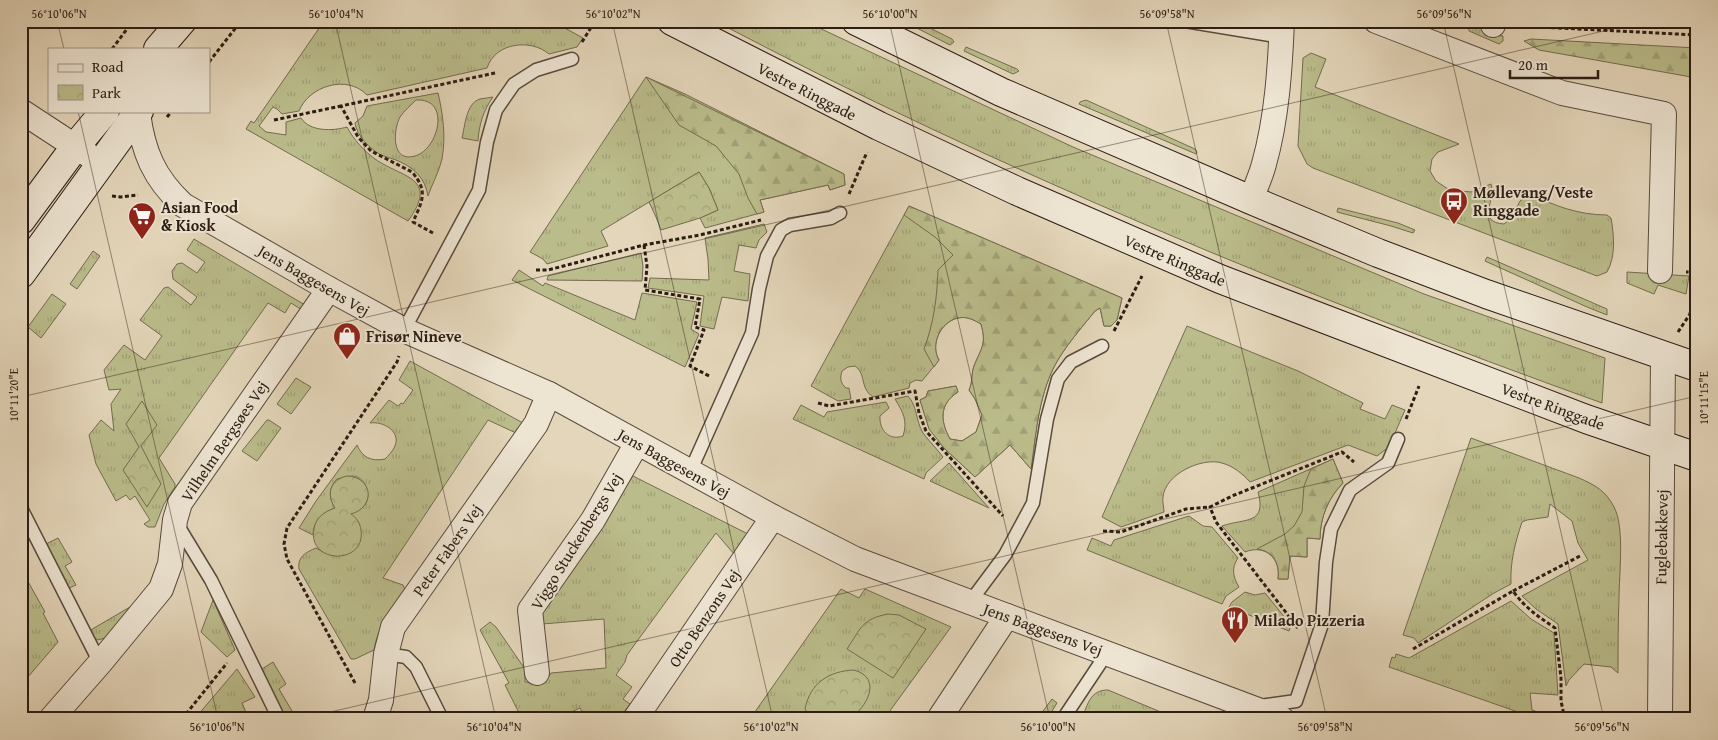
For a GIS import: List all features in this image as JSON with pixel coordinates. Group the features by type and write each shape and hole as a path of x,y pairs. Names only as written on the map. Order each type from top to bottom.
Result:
{"main road":[{"name":"Vestre Ringgade","path":"672,21 879,126 1016,191 1229,283 1430,360 1662,446 1697,457"},
{"path":"856,21 1001,92 1369,249 1486,294 1697,367"},
{"path":"159,48 181,22"},
{"path":"168,48 181,22"},
{"path":"21,220 75,147 104,112"},
{"path":"21,274 139,112"}],"street":[{"path":"1376,21 1562,93 1664,114 1660,271"},
{"path":"1251,200 1264,165 1270,138 1282,29"},
{"path":"21,112 102,164"},
{"name":"Jens Baggesens Vej","path":"139,112 141,134 148,156 167,190 183,205 404,330 549,394 773,517 855,559 1107,653 1246,713 1282,719"},
{"name":"Vilhelm Bergsøes Vej","path":"51,719 161,589 170,564 180,503 329,289"},
{"name":"Fuglebakkevej","path":"1660,719 1663,356"},
{"name":"Peter Fabers Vej","path":"375,719 381,700 386,654 394,627 536,424 549,394"},
{"name":"Viggo Stuckenbergs Vej","path":"537,673 530,610 593,520 637,443"},
{"name":"Otto Benzons Vej","path":"635,719 773,517"},
{"path":"939,719 1007,616"}],"lane":[{"path":"1185,21 1282,29"},
{"path":"404,330 479,190 487,142 496,110 514,84 536,70 572,59"},
{"path":"690,472 752,333 759,289 767,256 781,230 790,225 831,218 840,213"},
{"path":"970,602 1005,555 1033,503 1047,419 1058,379 1071,362 1102,346"},
{"path":"1246,713 1296,701 1322,624 1326,562 1331,529 1350,490 1388,462 1398,439"},
{"path":"21,508 100,663"},
{"path":"176,521 211,580 278,719"},
{"path":"1063,719 1107,653"},
{"path":"386,654 406,657 416,667 442,719"}],"path":[{"path":"113,48 133,21"},
{"path":"210,61 241,21"},
{"path":"1493,23 1697,35"},
{"path":"274,120 495,74 514,84"},
{"path":"341,106 358,137 371,151 412,172 417,178 424,195 413,222 451,244"},
{"path":"840,213 879,126"},
{"path":"536,270 548,270 644,245 700,235 765,219 781,230"},
{"path":"644,245 647,266 645,290 700,299 695,327 704,330 690,366 729,385"},
{"path":"1102,346 1115,330 1155,251"},
{"path":"1660,271 1696,272 1690,314 1663,356"},
{"path":"356,685 287,559 284,544 287,528 397,362 404,330"},
{"path":"1398,439 1430,360"},
{"path":"818,403 829,406 915,392 919,413 926,431 1017,531"},
{"path":"1104,531 1121,532 1186,509 1210,507 1232,496 1342,452 1371,474"},
{"path":"1210,507 1216,522 1314,648"},
{"path":"1412,649 1580,556"},
{"path":"1513,592 1522,604 1555,628 1561,678 1561,701 1564,715 1570,719"},
{"path":"182,719 242,645"}],"green space":[{"path":"324,21 552,21 583,38 577,47 549,54 532,46 523,45 505,48 497,53 487,68 367,95 349,85 329,86 311,95 299,111 282,114 273,107 259,126 266,132 286,135 286,122 301,118 305,123 316,128 329,130 347,127 356,141 371,156 406,175 419,187 420,195 417,206 408,221 246,129 251,121 254,123"},
{"path":"715,21 798,21 815,26 1073,147 1424,294 1605,358 1602,403 1263,274 1152,227 931,129"},
{"path":"903,21 916,21 952,39 954,42 950,45"},
{"path":"1468,21 1478,21 1489,32 1503,36 1503,41 1499,44 1469,31"},
{"path":"1531,39 1697,48 1697,78 1539,50 1524,41"},
{"path":"966,47 1019,71 1013,74 964,51"},
{"path":"1311,53 1326,59 1315,87 1459,144 1438,152 1432,159 1430,171 1436,181 1448,189 1471,192 1491,184 1489,215 1496,222 1504,224 1511,219 1520,201 1530,194 1567,209 1607,215 1611,218 1614,246 1607,272 1597,276 1313,168 1307,164 1298,146 1303,58"},
{"path":"646,77 685,94 844,174 845,185 830,190 828,185 760,200 764,212 705,228 700,218 718,210 709,188 699,172 601,231 608,246 547,264 543,259 530,252"},
{"path":"646,77 844,174 845,185 830,190 828,185 760,200 764,212 757,214 748,198 739,174 716,146 679,125"},
{"path":"438,93 444,142 441,164 428,196 424,183 413,169 394,159 381,155 368,146 361,137 355,123 363,116 367,106","holes":["416,100 427,102 434,107 438,115 435,135 423,152 415,156 407,157 402,155 398,150 395,137 400,117"]},
{"path":"493,97 482,118 478,141 462,138 469,110 475,101"},
{"path":"1086,100 1195,149 1197,152 1196,154 1079,104"},
{"path":"699,172 709,188 718,210 700,218 661,230 649,202"},
{"path":"909,206 1122,298 1117,320 1111,326 1104,326 1100,308 1095,311 1054,367 1041,404 1031,469 1010,445 975,477 944,448 929,428 920,400 926,397 928,391 956,386 958,392 944,407 944,426 950,439 962,441 976,432 982,415 969,390 983,337 981,324 970,319 958,318 946,324 936,341 936,354 939,360 922,381 916,380 910,383 909,388 873,397 866,389 861,373 855,366 848,367 842,371 841,376 843,384 846,388 849,388 851,399 838,401 811,386"},
{"path":"909,206 1122,298 1117,320 1111,326 1104,326 1100,308 1095,311 1054,367 1041,404 1031,469 1010,445 975,477 944,448 929,429 920,400 926,397 928,391 956,386 958,392 944,407 944,426 950,439 962,441 976,432 982,415 969,390 983,337 981,324 976,321 964,318 952,320 946,324 938,335 936,354 939,360 934,367 924,349 934,310 938,270 953,255 935,237 904,215"},
{"path":"1338,208 1398,223 1415,230 1413,233 1337,212"},
{"path":"764,224 767,232 759,240 756,248 739,245 734,271 750,274 748,301 722,297 714,329 700,326 704,296 648,288 650,278 709,280 705,238"},
{"path":"194,239 305,305 302,310 291,303 285,313 268,303 159,458 175,487 164,504 155,527 148,527 144,524 150,520 135,496 130,500 126,495 116,501 96,464 89,435 101,420 114,431 111,404 121,389 109,390 104,370 124,345 145,360 162,336 140,320 164,288 168,287 191,305 197,297 173,279 172,271 177,264 182,263 197,273 205,262 187,250"},
{"path":"93,251 100,256 77,289 70,284"},
{"path":"641,253 643,266 642,281 547,280 548,276"},
{"path":"1487,257 1607,309 1607,315 1485,261"},
{"path":"519,270 543,286 545,283 635,320 642,293 697,302 691,329 699,334 685,367 512,280"},
{"path":"1627,272 1689,276 1686,294 1658,285 1654,294 1627,283"},
{"path":"52,294 66,304 41,338 28,327"},
{"path":"1187,326 1298,371 1363,403 1360,409 1385,419 1392,405 1405,410 1389,447 1377,456 1348,445 1250,482 1238,471 1226,464 1214,462 1195,465 1170,481 1163,497 1164,512 1121,527 1102,517"},
{"path":"410,361 523,423 516,433 488,420 383,578 403,585 405,590 378,633 374,650 351,659 299,569 299,561 309,551 316,548 323,552 350,514 365,505 368,495 364,482 353,476 337,479 330,493 335,508 326,512 317,521 313,535 299,528 316,501 357,445 364,455 375,460 385,459 393,450 396,441 390,428 385,425 370,423 389,400 398,406 401,403 403,404 413,390 399,380"},
{"path":"296,378 311,387 291,414 277,404"},
{"path":"908,396 913,404 923,433 943,457 926,473 924,479 793,419 801,405 824,417 827,412 886,402 889,408 880,416 883,430 889,436 903,436 905,421 895,399"},
{"path":"142,401 157,425 141,446 161,484 147,507 123,470 139,447 126,424"},
{"path":"267,420 281,428 257,461 242,451"},
{"path":"1471,438 1579,478 1600,489 1611,501 1617,516 1620,539 1618,673 1611,667 1584,664 1566,686 1558,624 1536,609 1522,596 1588,560 1578,543 1572,521 1550,504 1548,517 1522,522 1511,568 1511,584 1494,593 1418,643 1414,638 1403,635"},
{"path":"1333,459 1343,483 1333,495 1323,516 1320,539 1307,538 1307,557 1290,556 1288,579 1278,579 1277,565 1270,555 1265,551 1259,550 1245,552 1222,526 1257,515 1260,503 1258,492"},
{"path":"1333,459 1343,483 1333,495 1323,516 1320,539 1307,538 1307,557 1290,556 1288,579 1278,579 1278,568 1274,559 1267,552 1257,549 1285,534 1294,526 1302,512 1304,486 1311,469"},
{"path":"949,463 989,508 930,481"},
{"path":"347,476 362,481 368,493 368,499 365,505 351,514 360,525 360,542 355,550 346,555 337,556 327,554 319,549 314,541 314,529 321,516 335,508 330,493 333,484"},
{"path":"633,476 748,534 734,554 716,533 627,655 625,662 616,675 632,687 623,699 630,704 619,719 586,719 580,708 556,719 522,719 505,685 509,683 480,630 490,622 496,627 525,669 525,682 543,681 551,673 606,668 604,619 542,624 541,611"},
{"path":"1189,516 1203,526 1212,527 1238,558 1234,565 1234,572 1235,580 1239,587 1226,596 1222,604 1087,550 1092,538 1111,546 1114,540"},
{"path":"58,538 72,562 65,566 76,585 67,589 46,544"},
{"path":"21,569 45,612 43,613 58,642 21,685"},
{"path":"841,589 859,598 865,589 951,627 884,719 750,719"},
{"path":"1245,592 1255,595 1265,593 1291,625 1289,631 1229,607 1232,602"},
{"path":"213,600 235,650 227,657 201,632"},
{"path":"1511,601 1531,619 1554,633 1558,695 1530,693 1532,710 1556,719 1538,719 1389,667 1392,657 1395,658 1396,654 1409,658"},
{"path":"130,607 132,611 108,637 98,640 93,637 89,631"},
{"path":"888,614 899,615 926,629 893,678 847,649 859,630 867,622"},
{"path":"273,662 286,684 279,689 292,711 283,716 262,669"},
{"path":"237,669 255,697 242,703 249,719 199,719 197,716"},
{"path":"854,670 863,674 868,679 870,686 866,701 856,714 849,719 812,719 805,709 811,692 816,685 836,673"},
{"path":"1108,690 1168,715 1169,719 1082,718 1093,695 1097,692"},
{"path":"1052,699 1057,703 1047,719 1037,719"}],"place":[{"name":"Møllevang/Veste Ringgade","path":"1454,225"},
{"name":"Asian Food & Kiosk","path":"142,240"},
{"name":"Frisør Nineve","path":"347,360"},
{"name":"Milado Pizzeria","path":"1235,644"}]}
